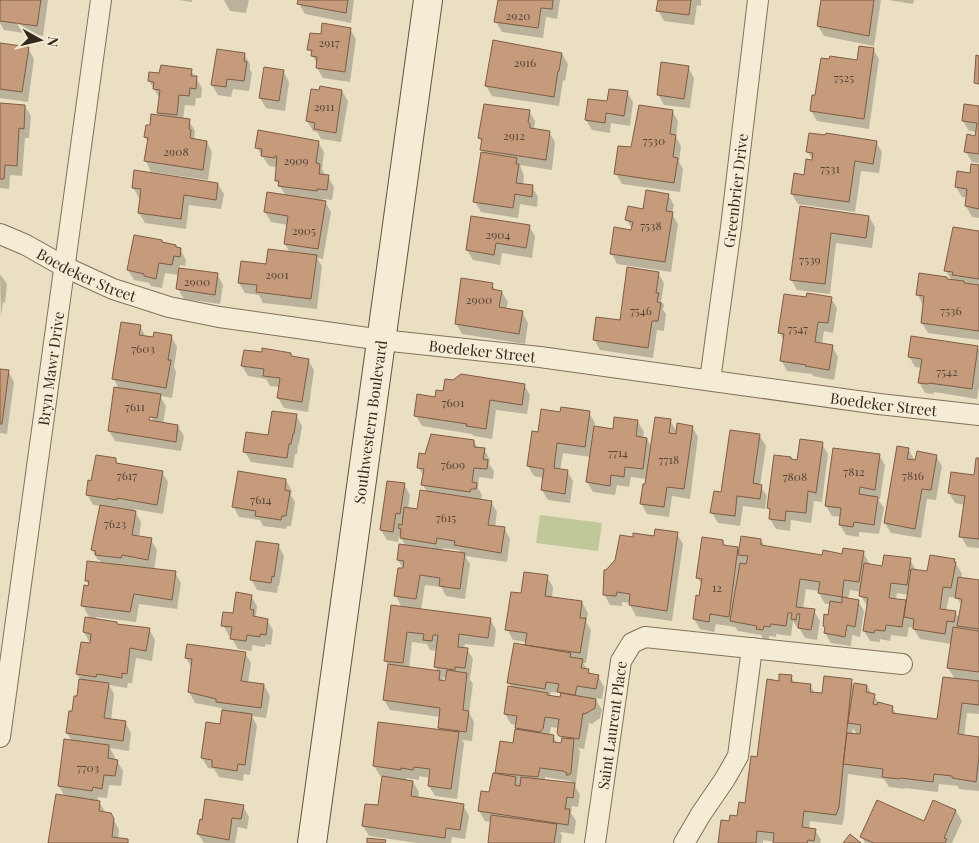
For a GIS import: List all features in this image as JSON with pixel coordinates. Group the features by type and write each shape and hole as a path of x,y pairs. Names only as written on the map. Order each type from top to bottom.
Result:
{"street":[{"name":"Bryn Mawr Drive","path":"0,737 101,0"},
{"name":"Southwestern Boulevard","path":"312,843 428,0"},
{"name":"Greenbrier Drive","path":"710,380 758,0"},
{"name":"Boedeker Street","path":"0,234 113,289 169,307 219,317 382,340 540,357 879,404 979,415"},
{"name":"Saint Laurent Place","path":"595,843 620,661 632,643 645,637 902,664"},
{"path":"684,843 700,814 738,756 752,648"}],"green space":[{"path":"540,515 602,523 598,551 536,543"}],"building":[{"path":"0,0 41,0 37,26 0,21"},
{"path":"298,0 348,0 346,13 297,4"},
{"path":"498,0 553,0 552,9 541,8 538,28 494,22"},
{"path":"658,0 691,0 689,15 656,11"},
{"path":"821,0 874,0 869,36 817,26"},
{"path":"322,23 351,28 345,72 316,68 317,57 311,56 312,50 307,50 310,33 321,34"},
{"path":"493,40 562,53 554,97 485,86"},
{"path":"0,43 29,47 22,92 0,89"},
{"path":"859,46 874,48 864,119 810,111 812,95 815,95 821,58 829,59 830,56 857,60"},
{"path":"217,49 245,53 244,61 247,62 244,81 227,79 226,87 211,85"},
{"path":"976,55 979,56 979,84 974,83"},
{"path":"661,62 689,66 684,99 657,95"},
{"path":"161,65 192,69 191,76 197,76 196,89 190,88 189,96 179,95 177,115 157,113 160,90 153,89 154,82 148,81 149,72 159,73"},
{"path":"264,67 284,70 279,101 259,98"},
{"path":"320,86 342,90 336,133 314,129 315,123 306,121 311,89 319,90"},
{"path":"609,89 628,91 624,116 606,113 605,123 585,120 588,99 607,101"},
{"path":"0,103 25,105 24,129 19,128 17,166 5,165 4,179 0,179"},
{"path":"484,104 530,110 528,122 530,128 550,131 546,160 480,150 482,139 478,138"},
{"path":"964,104 979,106 979,154 964,152 967,134 975,136 977,123 962,121"},
{"path":"639,105 673,110 670,134 676,135 673,157 678,158 674,183 614,174 618,146 631,147"},
{"path":"151,114 190,119 190,138 207,141 203,170 144,161 148,138 144,137 146,125 150,125"},
{"path":"258,130 319,141 316,163 320,164 319,174 329,175 327,190 317,189 317,191 278,186 279,181 275,181 277,156 275,158 261,156 262,149 255,148"},
{"path":"809,133 825,135 826,133 877,141 873,164 855,161 849,202 791,194 794,173 804,175 806,159 812,160 813,153 806,152"},
{"path":"481,152 517,158 516,164 519,164 516,183 533,185 532,197 515,194 513,208 473,202"},
{"path":"971,164 979,165 979,209 965,206 967,189 955,187 957,171 970,173"},
{"path":"134,170 218,183 216,200 184,195 181,219 138,213 141,189 132,188"},
{"path":"646,190 669,194 666,211 673,212 665,262 610,254 614,227 631,230 633,222 625,220 628,206 643,209"},
{"path":"267,192 326,201 318,249 284,244 288,216 264,212"},
{"path":"800,206 869,216 866,238 831,233 825,284 790,280"},
{"path":"471,216 530,225 526,248 496,243 494,255 466,250"},
{"path":"953,227 979,231 979,279 952,275 953,272 944,271"},
{"path":"134,235 162,240 162,242 176,245 176,247 181,248 180,257 174,256 172,265 159,263 156,279 127,270"},
{"path":"268,249 317,255 311,299 256,292 257,285 238,283 241,261 266,264"},
{"path":"627,267 659,272 656,293 659,293 657,302 661,303 658,321 652,321 648,348 593,340 596,317 620,320"},
{"path":"179,268 218,273 215,295 176,289"},
{"path":"919,273 947,277 947,279 979,285 979,331 921,323 924,296 916,295"},
{"path":"461,278 493,283 492,289 502,291 499,307 523,311 519,334 455,324"},
{"path":"807,293 832,297 828,323 818,322 815,342 833,345 829,370 780,361 784,334 778,333 784,294 806,297"},
{"path":"121,322 141,325 139,335 153,337 154,332 172,335 168,360 171,360 166,388 112,379"},
{"path":"911,336 978,346 972,389 918,383 922,359 908,357"},
{"path":"262,348 291,353 291,356 309,359 302,402 277,398 280,378 263,376 264,369 241,366 244,350 262,352"},
{"path":"0,369 9,370 2,424 0,424"},
{"path":"461,374 525,384 522,405 490,400 486,429 466,426 467,424 414,416 417,394 435,397 436,390 443,391 445,379 453,380"},
{"path":"114,387 161,394 157,418 150,417 149,420 178,425 176,442 108,431"},
{"path":"561,407 590,411 585,447 557,443 554,468 568,470 565,494 541,490 544,469 527,466 532,431 538,432 541,409 560,412"},
{"path":"272,411 297,414 294,434 291,444 289,444 287,458 243,452 246,432 268,435"},
{"path":"614,417 638,420 636,436 647,438 643,469 625,467 624,477 611,475 610,486 586,482 594,426 613,429"},
{"path":"655,417 671,419 669,433 676,434 677,423 693,426 684,489 667,487 664,507 640,504 643,484 645,484"},
{"path":"730,430 760,434 753,483 762,485 760,499 737,496 735,516 710,513 714,491 721,492"},
{"path":"431,434 474,440 474,447 485,448 483,459 488,460 487,469 474,468 472,482 477,483 476,489 471,489 470,492 421,485 424,469 417,468 419,453 425,454"},
{"path":"800,439 823,442 816,493 808,491 806,513 786,511 785,521 769,519 770,509 767,508 774,455 791,457 791,459 797,460"},
{"path":"897,446 909,448 907,459 915,460 917,451 937,455 931,490 922,489 915,529 884,523"},
{"path":"833,448 880,454 875,490 860,487 859,494 878,497 874,525 854,522 853,527 839,525 841,508 825,506"},
{"path":"96,455 116,458 116,463 163,471 157,505 86,495 88,480 91,481"},
{"path":"976,458 979,458 979,539 959,537 965,496 948,493 951,472 974,475"},
{"path":"238,471 286,479 285,490 290,491 286,516 282,516 281,520 255,516 256,511 232,507"},
{"path":"387,481 405,483 400,514 396,513 393,532 380,530"},
{"path":"420,490 492,501 488,525 505,527 501,553 454,545 455,541 437,538 436,544 400,538 401,529 398,528 399,524 402,525 404,507 417,509"},
{"path":"100,505 136,511 132,535 152,538 148,560 122,555 121,558 95,555 96,551 91,550"},
{"path":"655,529 678,532 667,611 629,605 630,594 617,592 616,596 603,595 604,570 615,560 620,535 633,537 633,533 654,536"},
{"path":"741,536 761,539 761,545 822,555 823,550 842,554 843,548 864,551 859,582 844,580 842,597 818,593 820,582 800,579 796,607 815,609 811,630 798,628 800,614 797,614 796,620 791,619 792,613 788,613 786,626 771,624 770,627 764,626 763,630 756,629 757,626 730,621 740,563 746,564 748,556 738,555"},
{"path":"702,537 723,540 723,545 738,547 729,617 710,614 709,622 693,619 696,595 699,596 702,579 696,578"},
{"path":"256,541 279,544 274,577 272,576 271,583 250,580"},
{"path":"399,544 465,553 460,589 439,586 440,578 420,575 416,599 394,596 398,568 403,568 404,561 397,560"},
{"path":"884,555 911,558 907,585 891,583 889,598 906,600 902,627 886,625 885,631 875,630 874,633 863,631 868,598 859,596 864,563 882,566"},
{"path":"930,555 955,559 954,562 956,562 951,588 943,587 940,609 956,611 954,622 947,621 945,634 913,629 914,619 904,617 911,569 927,571"},
{"path":"87,561 176,571 172,600 134,594 130,612 81,606 84,585 88,586 89,581 85,581"},
{"path":"524,572 548,575 545,596 582,601 580,618 586,618 580,653 525,645 527,633 505,630 511,592 521,593"},
{"path":"958,577 979,580 979,629 957,626 962,599 955,598"},
{"path":"236,592 252,595 250,609 254,610 253,616 268,619 266,635 260,634 260,637 247,635 246,641 230,639 232,627 221,626 223,612 233,613"},
{"path":"842,597 859,600 855,627 847,625 845,637 824,633 824,614 828,615 830,601 842,603"},
{"path":"391,605 491,618 488,638 459,634 458,647 468,648 465,668 455,667 455,670 434,667 438,635 433,635 432,641 423,640 424,634 407,632 403,663 384,661"},
{"path":"85,617 117,622 117,624 150,628 146,651 130,648 127,674 122,673 122,678 97,674 96,677 76,674 81,642 90,643 91,634 83,632"},
{"path":"953,627 979,631 979,672 947,668"},
{"path":"514,643 571,653 570,657 583,659 581,668 589,669 588,673 599,675 596,689 577,686 575,695 557,692 559,684 546,682 545,689 507,683"},
{"path":"187,644 246,652 241,681 264,684 261,708 216,702 216,699 188,692 192,659 185,658"},
{"path":"388,664 440,671 439,680 445,681 447,670 467,673 463,710 469,711 466,732 438,728 440,708 383,700"},
{"path":"779,674 792,675 791,682 811,684 810,692 822,693 824,676 852,679 839,807 836,815 804,811 802,827 816,829 814,841 808,840 807,843 773,843 774,833 757,831 756,843 718,843 721,820 729,821 730,815 737,816 739,802 745,803 751,756 757,757 767,679 779,681"},
{"path":"943,677 979,681 979,705 962,703 958,734 979,737 976,782 934,774 933,782 882,777 883,769 843,764 847,733 860,734 861,725 848,723 854,683 867,685 866,692 875,694 873,704 877,705 878,702 893,706 892,713 937,719"},
{"path":"79,679 109,683 104,718 126,721 123,741 66,733 69,711 72,711 74,696 77,696"},
{"path":"508,686 560,697 561,693 596,699 595,708 585,714 583,713 579,739 559,736 557,733 559,719 545,717 543,729 540,732 515,728 517,716 504,714"},
{"path":"222,710 252,714 245,765 238,764 237,771 212,767 212,760 201,758 206,722 220,724"},
{"path":"378,722 459,732 451,789 428,786 430,769 414,767 413,770 401,768 401,770 373,766"},
{"path":"515,729 554,735 553,742 561,743 562,738 574,739 571,773 566,775 567,773 563,771 540,768 538,777 495,773 500,741 513,743"},
{"path":"64,739 109,745 108,758 118,760 115,776 104,775 102,789 93,787 92,791 58,786"},
{"path":"493,773 516,777 515,785 520,786 521,777 575,783 573,798 567,797 565,809 570,809 568,825 478,811 481,791 489,792"},
{"path":"382,776 413,781 411,796 464,804 460,830 446,828 445,838 362,826 365,804 378,805"},
{"path":"56,794 100,801 99,811 111,813 114,819 112,837 128,839 128,843 48,843"},
{"path":"205,799 244,805 241,819 232,818 229,840 197,834 200,819 202,820"},
{"path":"877,800 924,821 933,800 956,810 944,838 947,839 945,843 874,843 860,837"},
{"path":"491,815 557,824 554,843 488,843"},
{"path":"850,834 861,843 843,843"},
{"path":"367,838 386,840 385,843 367,843"}]}
